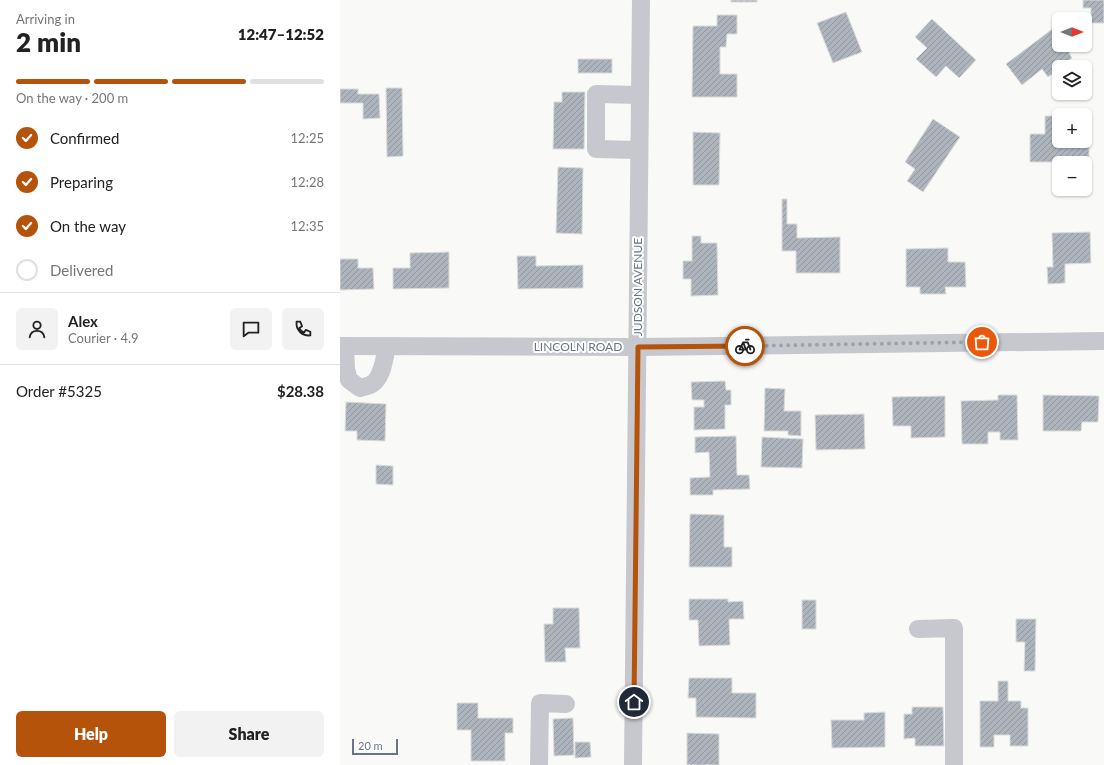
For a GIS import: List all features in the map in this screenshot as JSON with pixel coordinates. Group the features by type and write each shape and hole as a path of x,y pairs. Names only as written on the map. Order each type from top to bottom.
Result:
{"street":[{"name":"JUDSON AVENUE","path":"634,765 638,347 638,150 641,0"},
{"path":"638,150 596,149 596,94 639,95"},
{"name":"LINCOLN ROAD","path":"343,346 638,347 1104,341"},
{"path":"343,346 349,380 360,388 371,385 378,379 383,366 387,346"},
{"path":"918,629 954,628 954,765"},
{"path":"539,765 540,703 566,704"}],"building":[{"path":"731,0 757,0 757,2 731,2"},
{"path":"1083,0 1104,0 1104,23 1092,23 1091,8 1083,8"},
{"path":"846,12 862,52 833,63 817,23"},
{"path":"717,15 737,15 737,34 727,34 726,47 720,47 720,74 737,74 737,97 692,97 693,26 717,26"},
{"path":"932,19 976,60 959,78 946,66 936,77 916,59 927,48 915,37"},
{"path":"1052,29 1052,52 1070,52 1069,53 1072,58 1070,60 1052,60 1052,74 1048,77 1042,69 1022,85 1006,64"},
{"path":"578,59 612,59 612,73 578,73"},
{"path":"386,88 402,88 403,156 387,157"},
{"path":"340,89 358,89 358,94 379,94 380,118 363,119 363,103 340,103"},
{"path":"562,92 585,92 584,149 553,149 554,102 562,102"},
{"path":"1045,116 1052,116 1052,148 1089,148 1089,156 1052,156 1052,162 1030,162 1030,134 1045,134"},
{"path":"933,119 960,137 923,192 907,181 915,169 905,162"},
{"path":"693,132 720,133 719,185 693,185"},
{"path":"558,167 583,168 582,234 556,233"},
{"path":"782,199 787,199 787,224 797,224 797,238 840,237 840,273 796,273 796,251 782,251"},
{"path":"1090,232 1091,263 1065,264 1065,283 1048,284 1047,267 1053,267 1052,233"},
{"path":"692,236 701,236 701,243 717,243 718,295 691,296 691,279 683,279 683,261 692,261"},
{"path":"948,248 948,262 965,262 966,287 945,287 946,294 920,294 920,287 906,287 906,249"},
{"path":"449,252 449,288 393,289 393,268 410,268 410,253"},
{"path":"517,256 536,256 536,266 583,265 583,288 518,289"},
{"path":"340,259 358,259 358,268 373,268 374,289 340,290"},
{"path":"725,381 726,390 731,390 731,405 725,405 725,429 694,430 694,407 704,407 704,400 692,400 691,382"},
{"path":"765,388 785,389 784,411 801,411 801,436 788,435 788,431 764,431"},
{"path":"998,395 1017,395 1018,440 1000,440 1000,432 988,432 988,444 962,444 961,401 998,400"},
{"path":"1043,395 1099,396 1098,422 1082,422 1081,431 1043,431"},
{"path":"945,396 945,437 911,438 911,426 893,426 892,397"},
{"path":"346,402 386,404 385,441 357,440 357,431 345,431"},
{"path":"864,414 865,449 816,450 815,415"},
{"path":"736,436 737,475 749,475 750,489 713,490 713,495 690,495 690,478 710,477 709,452 695,453 695,437"},
{"path":"762,437 803,439 802,468 761,467"},
{"path":"376,465 393,466 393,485 376,484"},
{"path":"690,514 724,515 724,547 732,547 732,567 689,567"},
{"path":"689,599 728,599 728,602 743,601 744,619 729,619 730,645 699,646 698,620 689,620"},
{"path":"802,600 816,600 816,629 802,629"},
{"path":"553,608 579,608 580,648 565,648 566,662 545,662 544,624 553,624"},
{"path":"1016,619 1036,619 1035,671 1024,671 1025,642 1016,642"},
{"path":"689,678 732,678 732,693 756,693 756,718 696,717 696,698 688,698"},
{"path":"998,681 1008,681 1008,701 1021,701 1021,708 1028,708 1028,746 1010,746 1010,735 994,735 994,747 980,747 980,701 998,701"},
{"path":"457,703 478,703 478,718 513,718 513,733 505,733 505,761 471,761 471,730 457,730"},
{"path":"912,707 943,707 944,746 915,746 915,738 904,739 904,714 912,714"},
{"path":"885,712 885,747 832,748 831,720 864,720 864,713"},
{"path":"573,718 574,755 554,756 553,719"},
{"path":"687,733 719,734 719,765 687,765"},
{"path":"575,742 590,742 591,757 575,758"}],"way so far":[{"path":"745,346 982,342"}],"route":[{"path":"634,702 638,347 745,346"}]}
